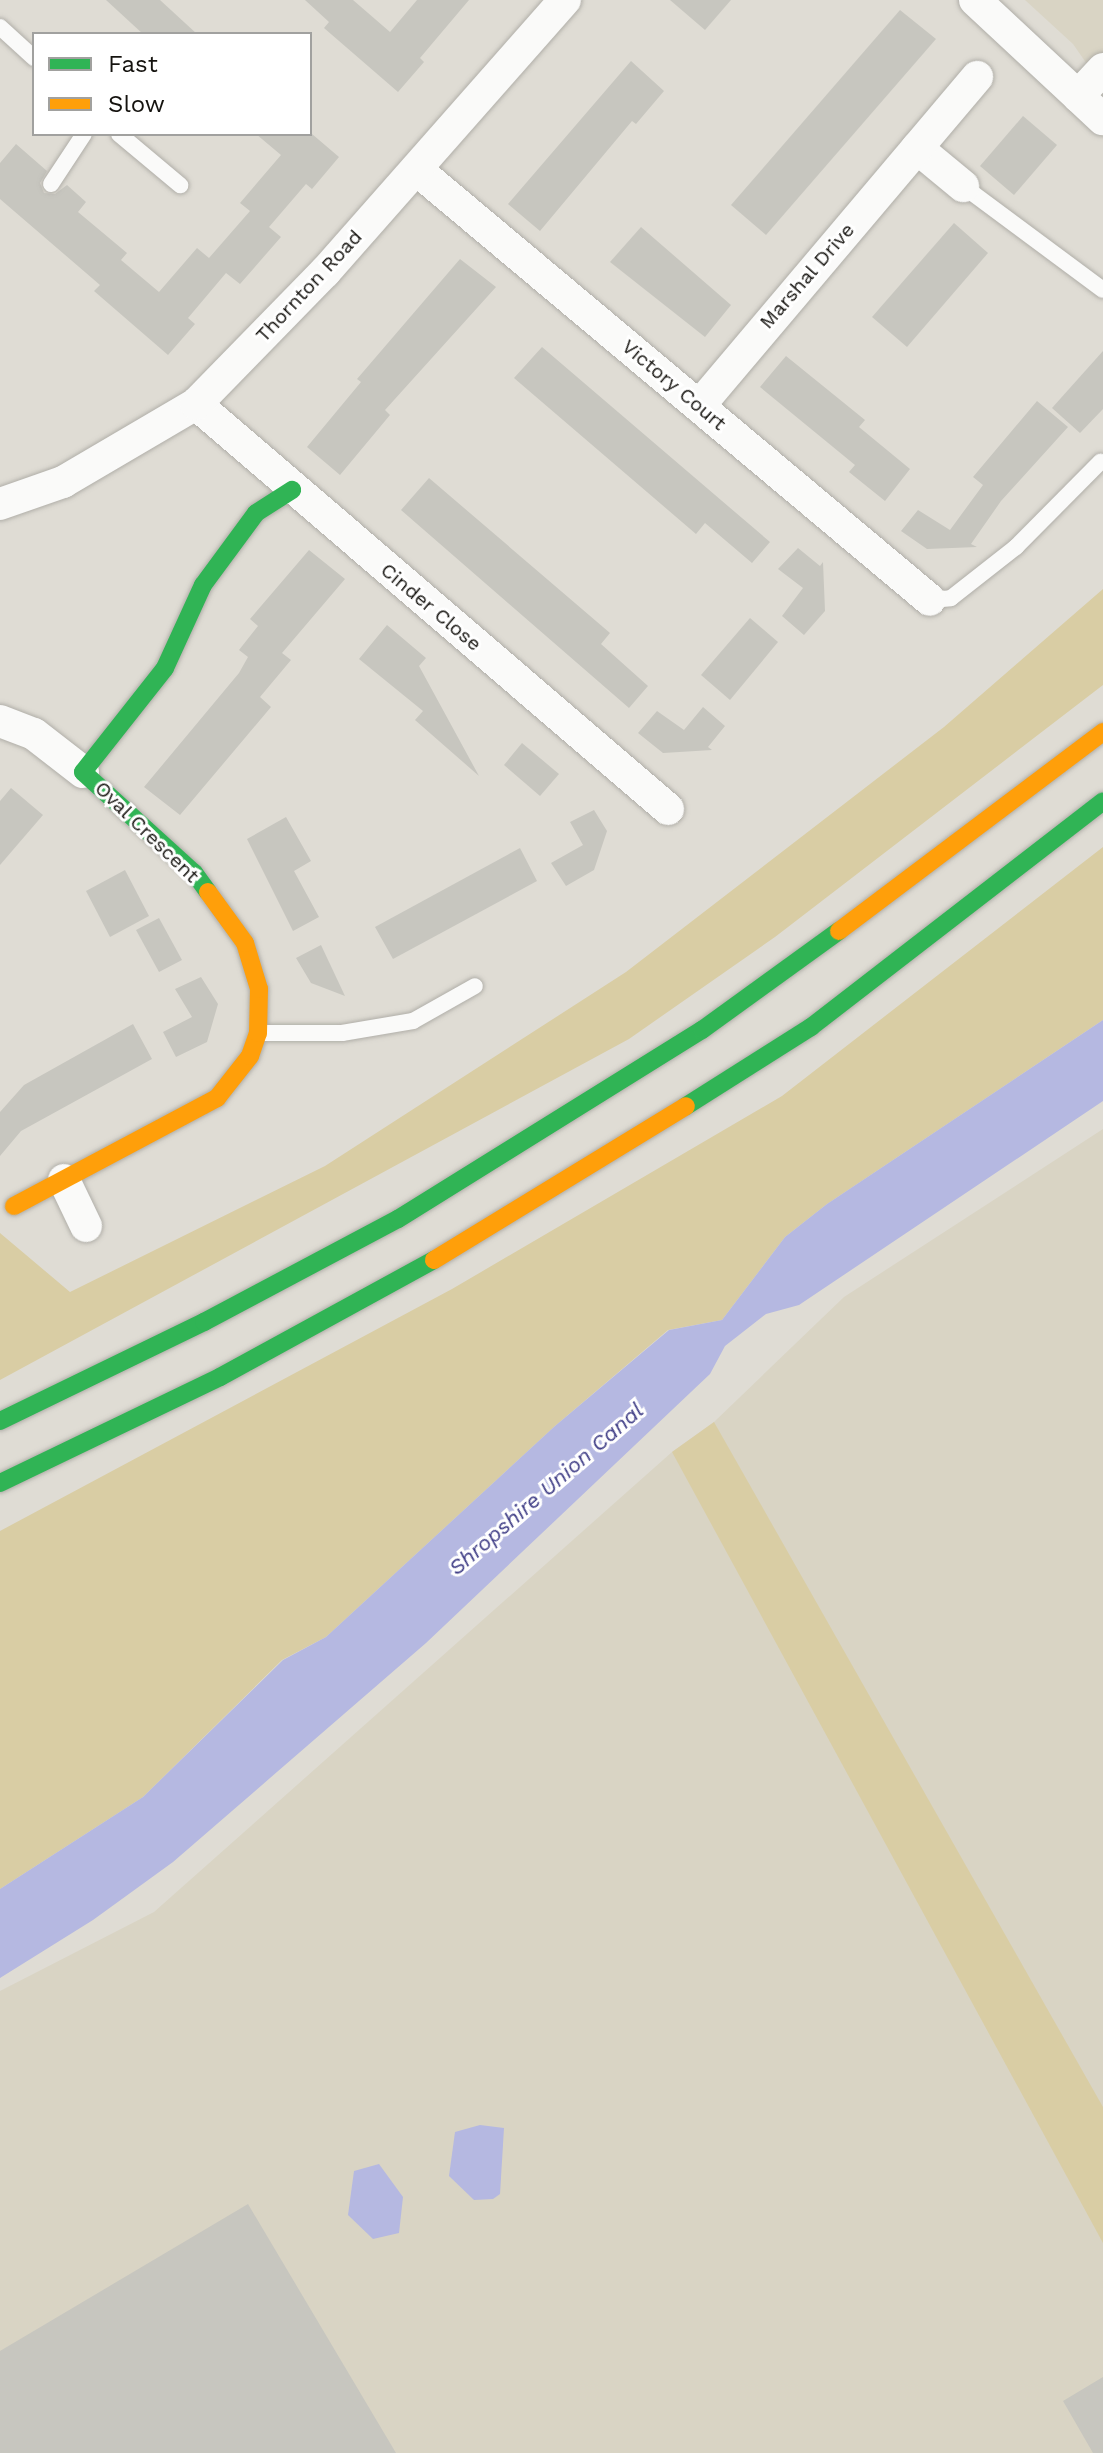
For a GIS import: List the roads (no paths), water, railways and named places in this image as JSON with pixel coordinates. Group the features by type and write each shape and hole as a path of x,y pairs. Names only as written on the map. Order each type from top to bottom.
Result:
{"main road":[{"name":"Oval Crescent","path":"14,1206 217,1098 250,1056 258,1033 259,989 245,943 194,873 83,772 165,668 203,585 256,513 292,490"},
{"path":"0,1421 204,1322 398,1219 702,1030 1010,807 1103,732"},
{"path":"0,1483 220,1377 386,1288 626,1144 811,1027 1103,801"}],"street":[{"name":"Thornton Road","path":"0,504 63,482 196,404 417,170 565,0"},
{"path":"975,0 1103,119"},
{"path":"1078,96 1103,69"},
{"name":"Marshal Drive","path":"699,406 977,77"},
{"path":"917,148 963,186"},
{"name":"Victory Court","path":"417,170 930,600"},
{"name":"Cinder Close","path":"196,404 292,490 668,809"},
{"path":"0,721 34,734 83,772"},
{"path":"64,1180 86,1226"}],"lane":[{"path":"0,27 32,56"},
{"path":"51,184 83,136"},
{"path":"121,136 180,185"},
{"path":"963,186 1103,290"},
{"path":"930,600 951,598 1016,547 1100,462"},
{"path":"258,1033 342,1033 413,1021 475,986"}],"water":[{"name":"Shropshire Union Canal","path":"1103,1020 1103,1101 799,1305 766,1314 725,1346 710,1374 426,1643 173,1862 93,1920 0,1978 0,1889 143,1797 283,1660 326,1637 555,1426 669,1330 722,1320 785,1237 827,1204"},
{"path":"480,2125 504,2128 500,2194 493,2199 474,2200 449,2176 455,2132"},
{"path":"379,2164 403,2197 399,2233 373,2239 348,2215 354,2171"}]}
